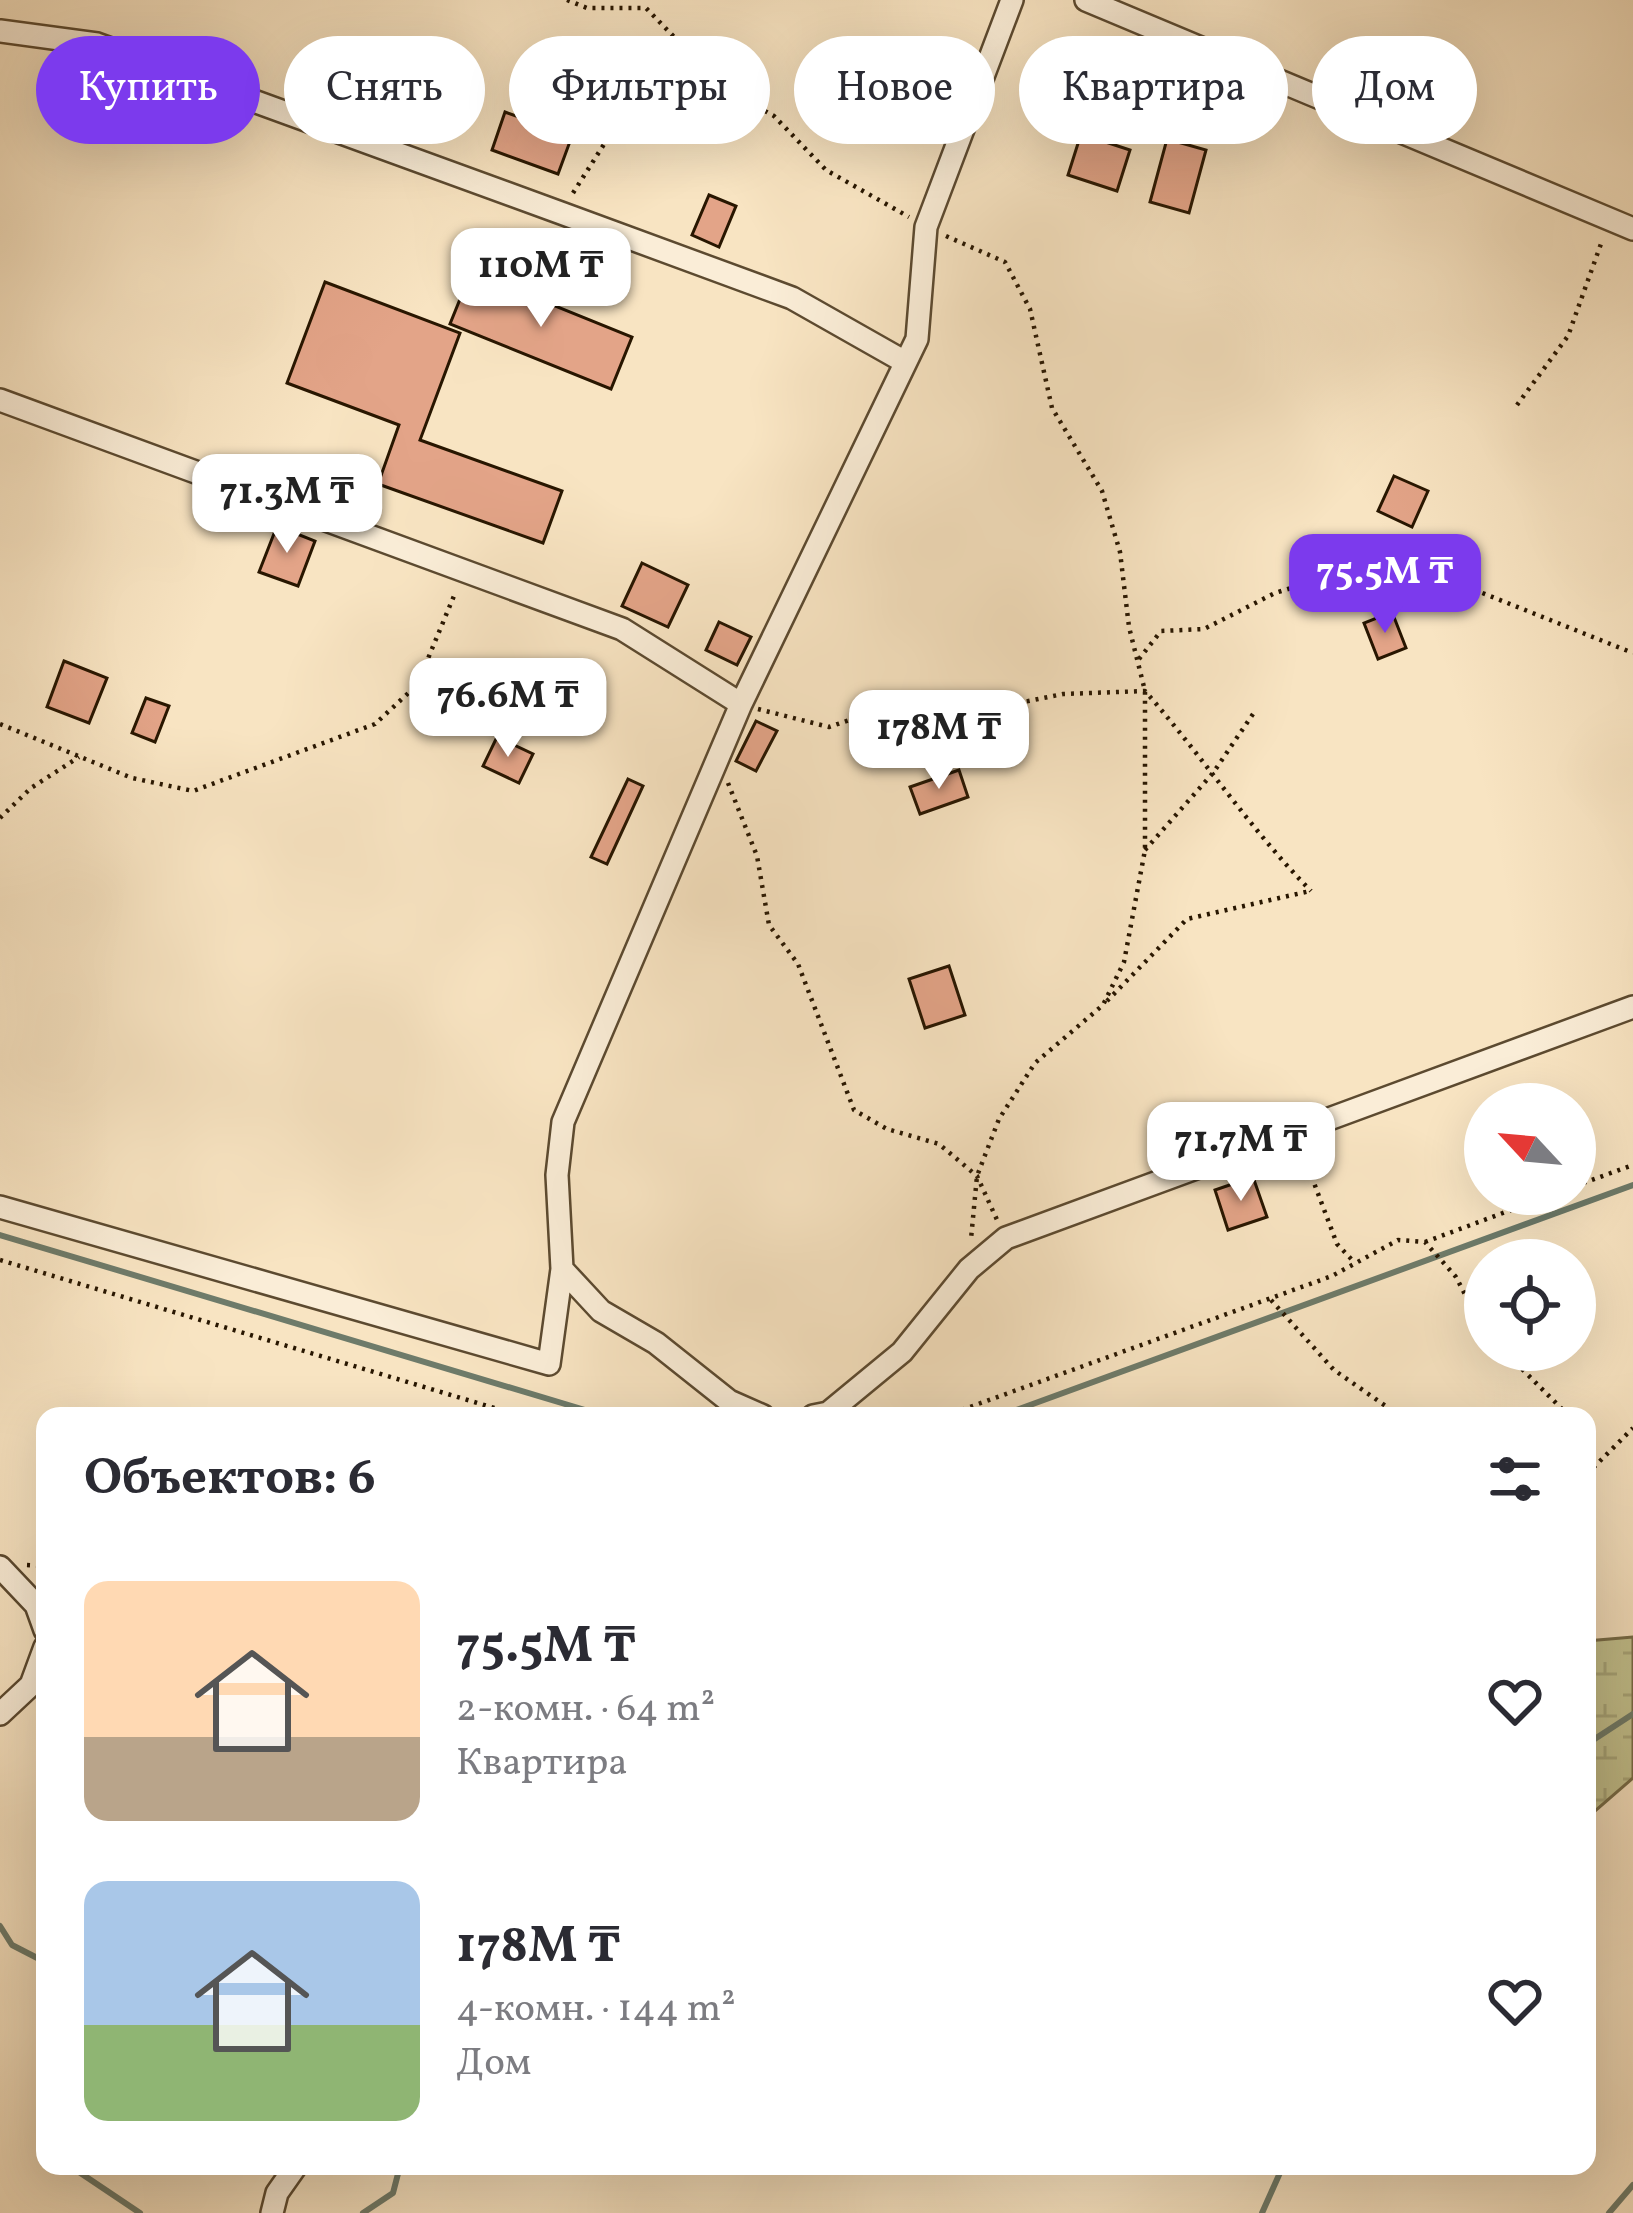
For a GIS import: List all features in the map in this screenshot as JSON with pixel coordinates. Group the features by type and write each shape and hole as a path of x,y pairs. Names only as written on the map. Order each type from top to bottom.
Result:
{"street":[{"path":"0,1208 549,1364 562,1269 556,1175 563,1122 741,704 916,339 926,227 1012,0"},
{"path":"1086,0 1633,229"},
{"path":"0,31 97,44 561,213 792,298 905,362"},
{"path":"0,400 622,629 741,704"},
{"path":"832,1407 902,1352 969,1268 1006,1238 1633,1007"},
{"path":"562,1269 601,1310 656,1343 743,1407"},
{"path":"0,1567 36,1605"},
{"path":"0,1714 31,1685 36,1671"},
{"path":"272,2213 290,2175"}],"path":[{"path":"567,0 587,8 646,8 673,36"},
{"path":"770,114 826,170 926,227 1005,262 1030,309 1052,408 1102,491 1120,551 1145,692 1144,850 1124,962 1103,1005"},
{"path":"561,213 604,144"},
{"path":"1517,405 1568,336 1610,219"},
{"path":"1138,660 1161,631 1204,629 1275,593 1392,556 1633,653"},
{"path":"0,724 132,778 193,791 375,724 417,685 464,571"},
{"path":"741,704 829,727 928,693 994,708 1063,694 1145,692"},
{"path":"969,1268 977,1176 999,1119 1035,1063 1103,1005 1187,919 1311,891 1258,837 1213,773 1145,692"},
{"path":"1144,850 1213,773 1255,710"},
{"path":"0,818 31,788 79,757"},
{"path":"718,758 758,856 769,925 798,964 854,1110 887,1129 939,1144 977,1176 1006,1238"},
{"path":"1295,1132 1336,1244 1355,1263"},
{"path":"1596,1178 1633,1165"},
{"path":"970,1407 1270,1298 1398,1240 1425,1242 1498,1215"},
{"path":"1425,1242 1464,1292"},
{"path":"0,1260 491,1407"},
{"path":"1270,1298 1334,1370 1387,1407"},
{"path":"1523,1371 1560,1407"},
{"path":"1596,1463 1633,1428"}],"green space":[{"path":"1633,1637 1633,1778 1596,1810 1596,1640"}],"building":[{"path":"505,112 509,113 509,144 569,144 558,174 492,150"},
{"path":"1078,144 1112,144 1130,150 1117,191 1068,175"},
{"path":"1166,144 1206,150 1189,213 1150,202"},
{"path":"709,195 736,206 719,247 692,235"},
{"path":"471,272 632,337 611,389 450,324"},
{"path":"325,282 460,333 420,440 562,491 543,543 378,484 399,425 287,383"},
{"path":"1394,476 1428,491 1412,527 1378,511"},
{"path":"277,526 315,541 298,586 259,572"},
{"path":"642,563 688,585 668,627 622,606"},
{"path":"1392,612 1406,648 1378,659 1364,623"},
{"path":"719,622 751,637 737,665 706,650"},
{"path":"64,661 107,678 89,723 47,707"},
{"path":"146,698 169,706 155,742 132,733"},
{"path":"756,721 777,731 756,771 736,761"},
{"path":"497,737 533,754 519,783 483,766"},
{"path":"959,770 968,797 920,814 910,787"},
{"path":"628,779 643,786 607,864 591,857"},
{"path":"949,966 965,1015 925,1028 909,979"},
{"path":"1253,1177 1267,1217 1228,1230 1215,1190"}],"waterway":[{"path":"1025,1407 1633,1185"},
{"path":"0,1235 575,1407"},
{"path":"1596,1738 1633,1714"},
{"path":"0,1926 12,1945 36,1957"},
{"path":"83,2175 140,2213"},
{"path":"363,2213 393,2193 398,2175"},
{"path":"1262,2213 1279,2175"},
{"path":"1609,2213 1633,2185"}]}
